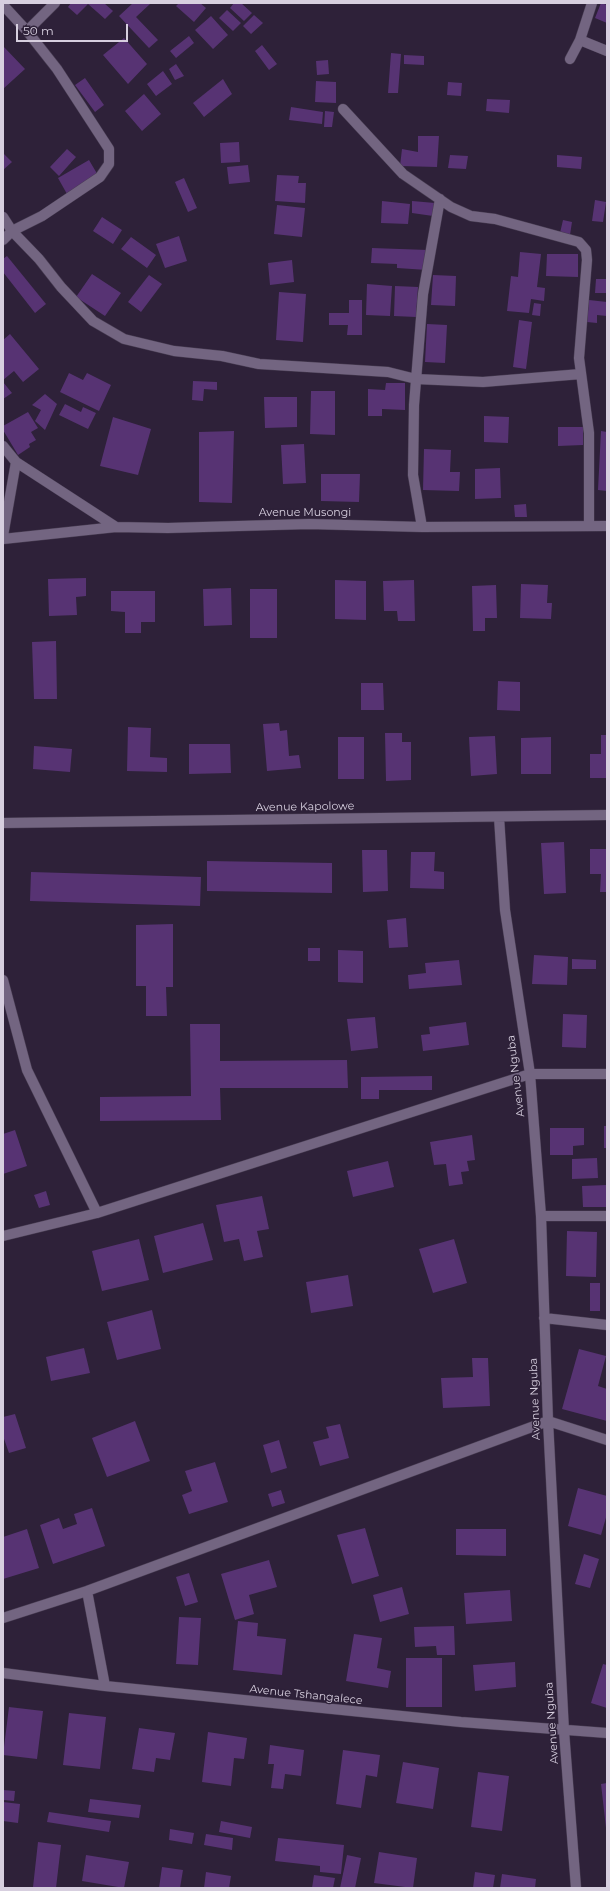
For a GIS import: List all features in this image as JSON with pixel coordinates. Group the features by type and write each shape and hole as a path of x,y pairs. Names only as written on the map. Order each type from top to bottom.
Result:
{"street":[{"path":"27,31 55,3"},
{"path":"570,59 580,40 592,3"},
{"path":"3,5 27,31 56,69 109,149 108,164 100,177 42,216 12,231 3,240"},
{"path":"580,40 607,51"},
{"path":"343,109 404,174 451,207 471,216 495,219 579,242 586,250 587,260 579,358 589,433 589,526"},
{"path":"422,527 413,474 416,379 423,294 440,199"},
{"path":"3,217 12,231 39,259 61,287 93,321 124,338 174,351 222,356 258,364 388,372 416,379 484,382 582,374"},
{"path":"3,446 16,462 116,527"},
{"path":"3,538 16,462"},
{"name":"Avenue Musongi","path":"3,538 116,527 168,528 309,524 422,527 607,526"},
{"name":"Avenue Kapolowe","path":"3,823 607,815"},
{"name":"Avenue Nguba","path":"499,817 505,910 530,1074 541,1216 548,1421 564,1731 576,1888"},
{"path":"3,980 27,1070 97,1213"},
{"path":"3,1236 97,1213 530,1074 607,1074"},
{"path":"541,1216 607,1216"},
{"path":"544,1318 607,1325"},
{"path":"3,1618 86,1591 548,1421 607,1440"},
{"path":"86,1591 105,1686"},
{"name":"Avenue Tshangalece","path":"3,1673 105,1686 461,1722 564,1731 607,1733"}],"building":[{"path":"71,3 104,3 113,11 105,19 88,4 77,15 68,7"},
{"path":"133,3 150,4 136,17 158,40 149,48 119,16"},
{"path":"179,3 200,3 206,8 194,22 176,6"},
{"path":"234,3 241,3 252,13 244,21 230,8"},
{"path":"601,3 607,5 607,23 595,18"},
{"path":"227,10 241,23 233,31 219,18"},
{"path":"254,15 263,23 251,34 243,26"},
{"path":"211,16 228,35 213,49 195,30"},
{"path":"189,36 194,43 176,58 170,51"},
{"path":"124,38 147,64 128,84 103,55"},
{"path":"262,45 277,64 269,70 255,51"},
{"path":"3,46 25,69 3,89"},
{"path":"391,53 401,54 398,93 388,93"},
{"path":"404,55 424,56 424,65 404,64"},
{"path":"328,60 329,74 317,75 316,61"},
{"path":"176,64 184,76 175,80 169,69"},
{"path":"163,71 172,84 156,96 147,84"},
{"path":"85,78 104,105 95,112 75,85"},
{"path":"223,79 232,94 204,117 193,103"},
{"path":"316,81 336,82 336,103 315,102"},
{"path":"448,82 462,83 461,96 447,95"},
{"path":"144,94 161,114 142,131 125,111"},
{"path":"487,99 510,100 509,113 486,111"},
{"path":"291,107 323,112 322,124 289,120"},
{"path":"325,111 334,112 332,127 324,127"},
{"path":"418,136 439,136 437,167 400,166 402,149 418,152"},
{"path":"239,142 240,162 221,163 220,143"},
{"path":"67,149 76,157 59,176 50,167"},
{"path":"3,153 12,162 3,170"},
{"path":"450,155 468,156 466,169 448,168"},
{"path":"557,155 582,157 581,169 557,167"},
{"path":"89,160 99,177 67,194 58,178"},
{"path":"248,165 250,182 229,184 227,167"},
{"path":"277,175 299,176 298,183 306,183 305,203 275,201"},
{"path":"184,178 197,208 188,212 175,182"},
{"path":"595,200 606,202 603,222 592,221"},
{"path":"382,201 410,204 408,224 381,223"},
{"path":"412,201 435,203 433,216 412,213"},
{"path":"277,205 305,208 302,237 274,234"},
{"path":"102,217 122,230 113,244 93,231"},
{"path":"563,220 572,222 570,235 560,233"},
{"path":"179,236 187,261 165,268 156,244"},
{"path":"131,237 156,255 147,268 121,249"},
{"path":"372,248 428,250 427,270 397,268 397,264 371,263"},
{"path":"520,252 541,254 537,287 545,288 544,301 531,299 529,313 507,311 511,276 518,277"},
{"path":"547,254 578,254 578,277 546,276"},
{"path":"7,256 46,304 35,313 3,272 3,259"},
{"path":"292,260 294,282 270,285 268,263"},
{"path":"92,274 121,293 105,316 76,297"},
{"path":"149,275 162,284 141,312 128,302"},
{"path":"433,275 456,276 455,306 431,305"},
{"path":"596,279 607,279 607,293 595,293"},
{"path":"367,284 392,286 390,316 366,315"},
{"path":"395,286 418,287 416,317 394,316"},
{"path":"279,292 306,294 303,342 276,340"},
{"path":"349,300 362,300 362,335 347,335 348,325 329,325 329,313 349,313"},
{"path":"589,300 607,302 607,316 597,315 597,323 587,322"},
{"path":"534,303 541,304 540,316 532,315"},
{"path":"519,320 532,322 526,369 513,367"},
{"path":"427,324 447,325 445,363 425,362"},
{"path":"10,334 39,369 23,382 14,371 3,380 3,340"},
{"path":"69,373 83,380 87,373 111,385 99,411 60,392"},
{"path":"193,381 217,382 217,390 204,389 203,401 192,400"},
{"path":"3,382 12,393 3,399"},
{"path":"386,383 405,383 405,410 382,409 382,416 368,416 368,389 385,390"},
{"path":"311,391 335,391 335,435 310,434"},
{"path":"45,394 57,404 45,430 35,421 41,410 32,405"},
{"path":"264,397 297,397 297,427 265,428"},
{"path":"65,404 81,412 83,407 96,413 88,429 59,415"},
{"path":"28,412 38,428 31,432 36,440 29,444 30,447 18,455 3,430 3,426"},
{"path":"484,416 509,417 508,443 484,442"},
{"path":"113,417 151,429 138,475 100,466"},
{"path":"558,427 583,427 583,445 558,446"},
{"path":"234,431 232,503 199,502 199,432"},
{"path":"601,431 607,432 607,491 598,490"},
{"path":"304,444 306,483 283,484 281,445"},
{"path":"424,449 451,450 450,472 460,472 459,491 423,490"},
{"path":"500,468 501,498 475,499 475,469"},
{"path":"321,474 360,474 359,502 321,501"},
{"path":"526,504 527,517 515,517 514,505"},
{"path":"86,578 86,596 76,597 77,615 49,616 48,579"},
{"path":"335,580 366,581 366,620 335,619"},
{"path":"414,580 415,621 398,621 397,611 384,611 383,581"},
{"path":"521,584 548,585 547,603 552,603 551,619 520,618"},
{"path":"496,585 497,618 485,618 485,631 473,631 472,586"},
{"path":"231,588 232,625 204,626 203,589"},
{"path":"250,589 277,589 277,638 250,638"},
{"path":"111,591 155,591 155,622 141,622 141,633 125,633 125,612 111,611"},
{"path":"56,641 57,699 34,699 32,642"},
{"path":"498,681 520,682 520,711 497,710"},
{"path":"361,683 383,683 384,710 361,710"},
{"path":"279,723 280,731 287,730 289,756 299,755 301,768 267,771 263,724"},
{"path":"128,727 151,728 150,757 167,758 167,772 127,771"},
{"path":"385,733 402,733 402,742 411,742 411,780 386,781"},
{"path":"601,735 607,735 607,778 590,778 590,754 601,754"},
{"path":"495,736 497,774 471,776 469,737"},
{"path":"338,737 364,737 364,779 338,779"},
{"path":"551,737 551,774 521,774 521,738"},
{"path":"189,744 230,744 231,773 189,774"},
{"path":"34,746 72,749 70,772 33,769"},
{"path":"564,842 566,893 544,894 541,843"},
{"path":"590,849 607,849 607,892 600,892 601,874 590,874"},
{"path":"362,850 387,850 388,891 363,892"},
{"path":"411,852 435,852 434,871 444,872 444,889 410,888"},
{"path":"207,861 332,863 332,893 207,891"},
{"path":"31,872 201,877 200,906 30,901"},
{"path":"406,918 408,947 389,948 387,920"},
{"path":"173,924 173,987 166,987 167,1016 146,1016 146,986 136,986 136,925"},
{"path":"308,948 320,948 320,961 308,961"},
{"path":"338,950 363,951 363,983 338,982"},
{"path":"534,955 568,957 567,985 532,984"},
{"path":"572,959 596,960 596,969 572,969"},
{"path":"459,960 462,985 409,989 408,975 426,973 425,963"},
{"path":"563,1014 587,1015 586,1048 562,1047"},
{"path":"375,1017 378,1048 351,1051 347,1019"},
{"path":"466,1022 469,1045 423,1051 421,1035 430,1034 429,1027"},
{"path":"190,1024 220,1024 220,1061 347,1060 348,1088 220,1088 221,1120 100,1121 100,1097 191,1096"},
{"path":"432,1076 432,1090 379,1090 379,1099 361,1099 361,1077"},
{"path":"604,1126 607,1126 607,1148 604,1148"},
{"path":"550,1128 584,1128 584,1145 573,1146 573,1155 550,1155"},
{"path":"15,1130 27,1166 3,1174 3,1134"},
{"path":"472,1135 475,1160 467,1161 469,1171 461,1172 463,1184 449,1186 446,1164 434,1165 430,1142"},
{"path":"597,1158 598,1178 572,1179 572,1159"},
{"path":"388,1161 394,1187 353,1197 347,1171"},
{"path":"607,1185 607,1207 583,1207 582,1186"},
{"path":"46,1191 50,1205 39,1208 34,1195"},
{"path":"262,1196 269,1229 257,1231 263,1257 244,1261 239,1239 224,1242 216,1205"},
{"path":"203,1223 213,1260 163,1273 154,1236"},
{"path":"567,1231 597,1232 596,1277 566,1276"},
{"path":"139,1239 149,1280 102,1291 92,1251"},
{"path":"454,1239 467,1283 433,1293 419,1249"},
{"path":"348,1275 353,1306 311,1313 306,1282"},
{"path":"590,1283 600,1283 600,1311 590,1311"},
{"path":"152,1310 161,1349 117,1360 107,1322"},
{"path":"84,1348 90,1373 51,1381 46,1357"},
{"path":"579,1349 606,1356 598,1386 607,1389 607,1421 562,1409"},
{"path":"472,1358 488,1358 490,1406 443,1408 441,1378 473,1377"},
{"path":"15,1414 26,1448 9,1453 3,1436 3,1417"},
{"path":"135,1421 150,1461 107,1477 92,1438"},
{"path":"340,1424 349,1458 320,1466 313,1442 329,1438 326,1427"},
{"path":"279,1440 287,1468 271,1473 263,1445"},
{"path":"215,1462 228,1502 189,1514 182,1495 192,1491 185,1471"},
{"path":"578,1488 607,1496 607,1514 601,1535 568,1526"},
{"path":"281,1490 285,1503 272,1507 268,1494"},
{"path":"92,1508 105,1546 53,1564 40,1525 59,1518 63,1529 77,1524 74,1514"},
{"path":"365,1528 379,1576 352,1584 337,1535"},
{"path":"27,1529 39,1568 3,1579 3,1537"},
{"path":"456,1529 506,1529 506,1556 456,1555"},
{"path":"584,1554 599,1559 590,1588 575,1584"},
{"path":"269,1560 277,1587 249,1595 254,1614 235,1620 221,1574"},
{"path":"189,1573 198,1602 185,1606 176,1577"},
{"path":"402,1587 409,1614 380,1622 373,1595"},
{"path":"510,1590 512,1621 466,1624 464,1593"},
{"path":"179,1617 201,1618 198,1665 176,1664"},
{"path":"238,1621 258,1623 257,1636 286,1639 282,1675 233,1670"},
{"path":"454,1626 455,1655 437,1655 436,1646 415,1647 414,1627"},
{"path":"354,1634 382,1638 377,1668 391,1671 388,1688 346,1681"},
{"path":"406,1658 442,1658 442,1707 406,1707"},
{"path":"515,1662 516,1687 475,1691 473,1665"},
{"path":"603,1664 607,1665 607,1708 591,1703"},
{"path":"9,1707 43,1711 37,1759 3,1755"},
{"path":"69,1713 106,1717 100,1769 63,1765"},
{"path":"139,1728 175,1733 170,1760 156,1758 154,1772 132,1769"},
{"path":"208,1732 247,1738 244,1759 234,1758 231,1786 202,1782"},
{"path":"270,1745 304,1750 301,1776 285,1774 283,1789 271,1788 274,1764 268,1764"},
{"path":"343,1750 380,1755 377,1777 366,1775 361,1808 336,1804"},
{"path":"403,1762 439,1768 433,1809 396,1803"},
{"path":"478,1772 509,1776 502,1831 471,1827"},
{"path":"607,1783 607,1828 606,1828 601,1784"},
{"path":"3,1790 15,1791 14,1801 3,1800"},
{"path":"90,1799 141,1805 139,1818 88,1812"},
{"path":"3,1802 20,1804 18,1823 3,1821"},
{"path":"49,1812 111,1821 109,1832 47,1822"},
{"path":"221,1821 252,1827 250,1838 219,1832"},
{"path":"170,1829 194,1833 192,1844 169,1840"},
{"path":"206,1834 233,1838 232,1850 204,1845"},
{"path":"278,1838 344,1845 341,1874 320,1872 320,1866 275,1861"},
{"path":"38,1842 61,1845 56,1888 33,1887"},
{"path":"379,1852 417,1858 413,1888 374,1883"},
{"path":"86,1855 129,1862 124,1888 82,1881"},
{"path":"347,1855 361,1858 355,1888 340,1888"},
{"path":"162,1867 183,1870 180,1888 159,1888"},
{"path":"206,1872 231,1876 229,1888 204,1888"},
{"path":"475,1872 495,1875 493,1888 473,1888"},
{"path":"502,1874 536,1879 535,1888 500,1888"},
{"path":"314,1875 335,1878 333,1888 312,1888"}]}
